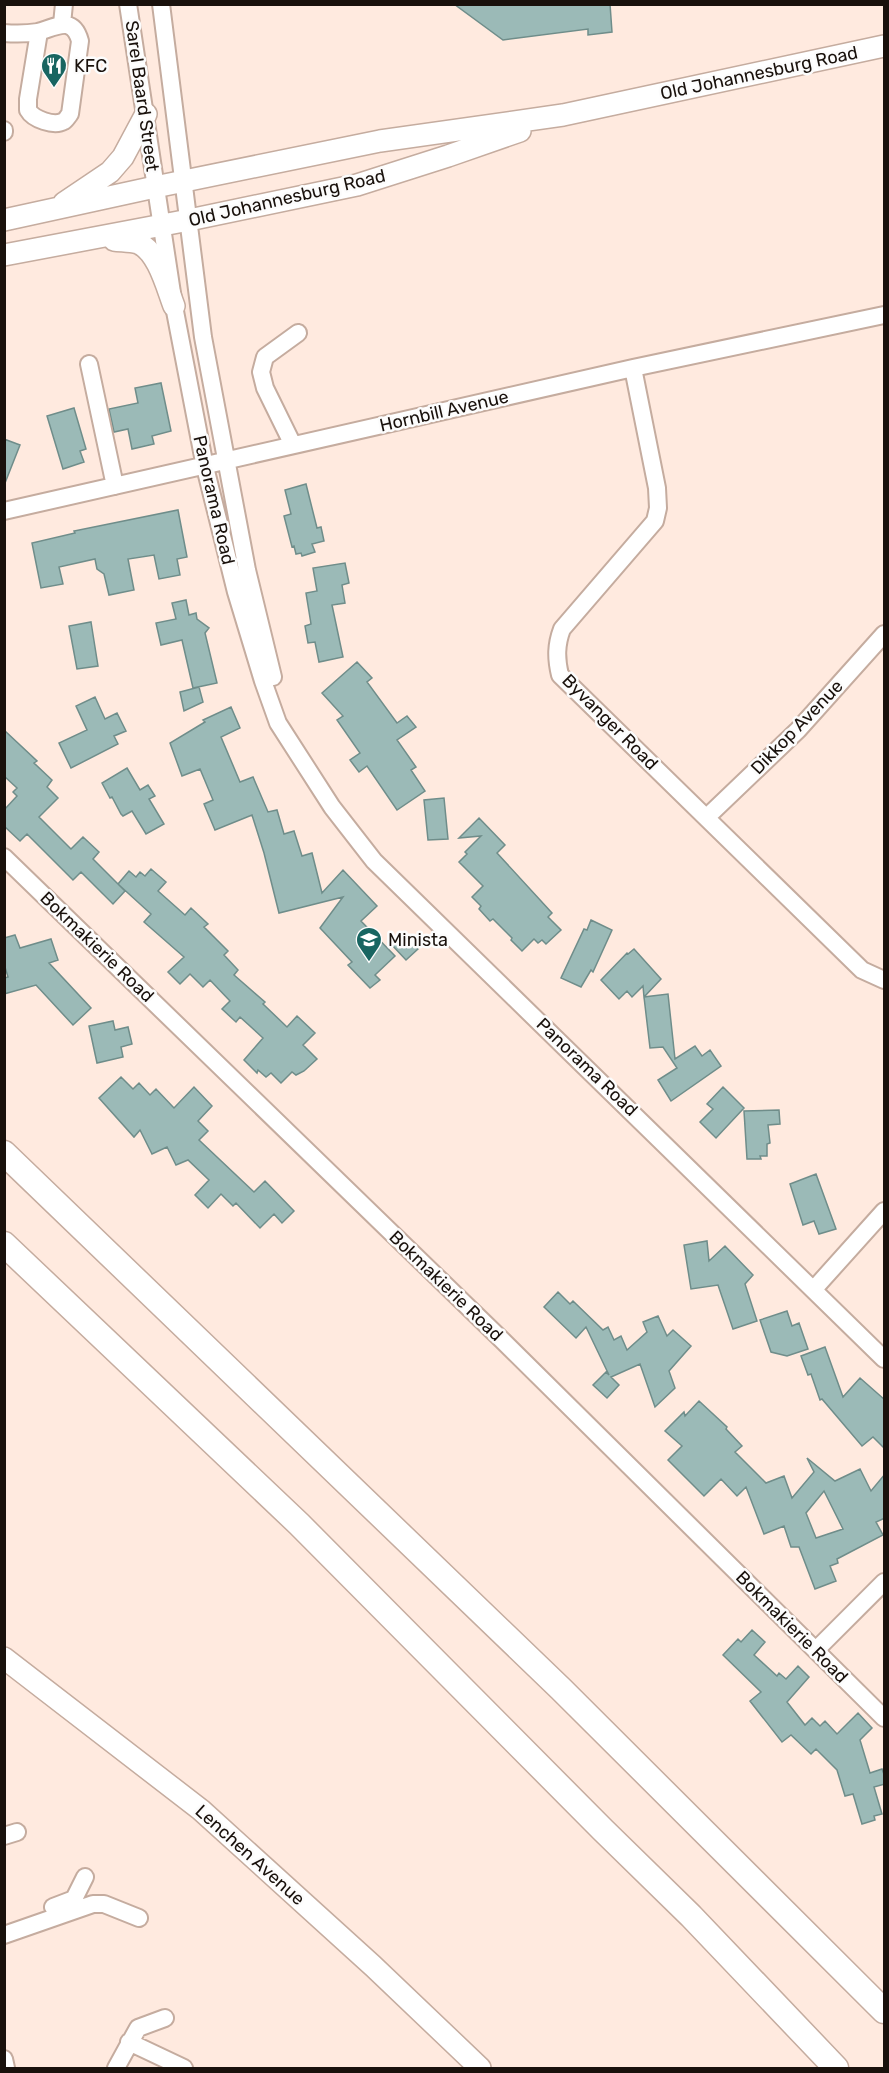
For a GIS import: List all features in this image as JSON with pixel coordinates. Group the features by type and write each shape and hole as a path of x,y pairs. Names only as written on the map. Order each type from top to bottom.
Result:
{"highway":[{"path":"4,1153 561,1689 885,2011"},
{"path":"4,1244 299,1524 691,1916 836,2068"}],"main road":[{"name":"Old Johannesburg Road","path":"4,220 380,141 562,116 885,46"},
{"path":"53,210 110,172 123,157 146,114"},
{"name":"Old Johannesburg Road","path":"4,255 357,185 562,116"},
{"path":"98,238 138,243 147,250 156,260 174,306"},
{"name":"Lenchen Avenue","path":"4,1658 201,1810 373,1966 480,2068"}],"street":[{"path":"62,24 64,4"},
{"name":"Sarel Baard Street","path":"128,4 161,225"},
{"name":"Sarel Baard Street","path":"161,4 189,220"},
{"path":"4,33 39,32 62,24 74,29 80,41 70,114 61,123 36,118 28,110 39,32"},
{"name":"Panorama Road","path":"189,220 203,337 247,570 272,676 304,763"},
{"name":"Panorama Road","path":"161,225 205,466 236,592 278,723 332,807 374,861 885,1359"},
{"name":"Hornbill Avenue","path":"4,511 633,368 885,315"},
{"path":"293,446 265,388 261,372 265,357 298,333"},
{"path":"89,364 115,486"},
{"name":"Byvanger Road","path":"633,368 657,488 658,508 655,521 562,629 558,639 556,657 560,675 862,970 885,980"},
{"name":"Dikkop Avenue","path":"707,817 798,730 885,634"},
{"name":"Bokmakierie Road","path":"4,857 502,1340 885,1718"},
{"path":"814,1289 885,1211"},
{"path":"816,1650 885,1582"},
{"path":"4,1924 74,1899 85,1877"},
{"path":"4,1935 93,1904 104,1904 139,1918"},
{"path":"116,2068 138,2028 165,2018"},
{"path":"129,2042 184,2068"},
{"path":"4,2059 6,2068"}],"building":[{"path":"454,4 610,4 612,32 588,35 588,29 503,40"},
{"path":"161,383 171,431 152,436 154,444 132,449 128,429 114,432 109,409 138,403 135,388"},
{"path":"74,408 86,449 80,451 84,462 63,469 47,416"},
{"path":"4,439 20,445 5,483 4,483"},
{"path":"306,484 317,528 321,527 324,541 312,544 315,552 302,556 301,553 296,554 294,546 292,547 284,516 291,514 285,490"},
{"path":"178,510 187,557 177,559 180,575 159,579 154,555 128,559 134,590 109,595 104,574 97,569 95,559 59,567 63,584 41,588 32,543 75,533 74,531"},
{"path":"345,563 349,583 342,585 345,603 332,605 343,657 319,662 315,642 308,643 305,626 311,624 306,593 317,591 313,568"},
{"path":"186,600 189,615 196,613 197,619 209,628 205,633 217,683 193,688 182,640 161,645 156,623 176,619 172,603"},
{"path":"91,622 98,666 77,669 69,626"},
{"path":"357,662 372,678 367,682 397,723 407,716 416,727 397,740 416,767 411,770 425,791 397,810 367,766 359,772 350,760 360,753 337,720 343,716 322,693"},
{"path":"199,687 203,702 184,711 180,692"},
{"path":"95,697 105,719 117,713 126,731 114,736 118,744 71,768 59,743 87,730 76,706"},
{"path":"231,707 240,728 221,737 240,782 253,777 268,812 277,810 284,834 294,831 302,856 312,853 322,893 343,870 377,906 361,921 395,956 375,975 380,980 370,988 348,965 352,962 320,928 343,897 279,913 252,815 215,830 204,804 213,800 200,769 182,776 170,743 205,722 203,720"},
{"path":"4,730 37,761 34,763 52,780 47,787 58,798 39,817 71,849 83,837 99,852 93,859 125,891 113,904 81,872 73,880 27,834 20,841 4,826 4,810 17,796 13,792 17,788 4,776"},
{"path":"127,768 140,790 148,785 155,796 149,799 164,824 146,834 132,811 123,816 121,814 102,783"},
{"path":"444,798 448,839 428,840 424,800"},
{"path":"479,818 505,845 497,853 552,913 548,917 561,930 546,944 542,940 538,943 534,939 522,951 493,919 490,921 472,897 483,886 459,862 467,854 465,852 481,836 459,838"},
{"path":"151,869 166,882 158,891 185,915 191,908 208,924 204,927 228,951 224,955 238,970 234,975 265,1002 263,1004 287,1027 297,1016 315,1033 303,1045 317,1059 304,1071 296,1075 292,1072 281,1083 271,1073 266,1077 258,1070 257,1073 244,1060 263,1038 240,1017 236,1022 222,1009 230,1001 210,980 203,987 190,974 180,984 168,972 184,957 144,922 151,914 118,884 129,871 136,877 140,872 145,876"},
{"path":"591,920 612,930 593,972 591,970 581,987 561,978 584,929 587,930"},
{"path":"402,933 418,949 406,960 391,944"},
{"path":"15,935 20,948 51,939 58,960 49,963 91,1008 73,1025 36,985 4,994 4,978 8,977 4,964 4,938"},
{"path":"634,949 661,979 644,997 643,986 632,997 627,991 619,999 601,980 627,953"},
{"path":"668,994 675,1059 695,1046 702,1056 710,1050 721,1066 671,1101 658,1080 677,1068 663,1047 650,1048 644,997"},
{"path":"113,1021 115,1030 128,1027 132,1044 121,1047 123,1057 97,1063 89,1026"},
{"path":"121,1077 133,1089 139,1083 150,1095 156,1089 174,1108 194,1087 212,1106 198,1121 208,1131 199,1140 254,1192 265,1181 294,1211 282,1223 274,1214 260,1228 236,1203 233,1206 221,1194 208,1208 195,1195 209,1180 188,1160 176,1165 167,1147 152,1154 140,1130 134,1137 99,1098"},
{"path":"723,1087 744,1108 716,1138 700,1122 713,1109 707,1104"},
{"path":"779,1110 780,1124 768,1125 770,1143 767,1144 767,1156 760,1156 761,1159 747,1159 744,1111"},
{"path":"816,1174 836,1229 819,1234 814,1221 803,1225 790,1184"},
{"path":"707,1241 709,1261 725,1246 753,1275 745,1284 757,1321 733,1329 718,1285 691,1289 684,1245"},
{"path":"558,1292 570,1304 573,1301 603,1330 608,1327 614,1340 621,1336 627,1350 647,1332 643,1322 658,1316 667,1336 673,1330 691,1346 669,1371 675,1388 655,1407 640,1364 611,1377 619,1385 607,1398 593,1385 606,1372 609,1375 586,1327 576,1338 544,1307"},
{"path":"787,1311 792,1326 799,1323 808,1349 787,1356 771,1352 760,1320"},
{"path":"825,1347 843,1397 860,1378 885,1400 885,1449 873,1437 862,1446 822,1399 820,1400 811,1374 808,1375 801,1356"},
{"path":"699,1401 727,1427 726,1429 742,1446 735,1452 766,1483 784,1476 792,1498 814,1472 807,1458 835,1481 860,1469 871,1491 885,1474 885,1518 876,1522 883,1535 837,1559 838,1563 830,1566 836,1581 815,1589 799,1547 791,1547 784,1526 764,1534 746,1487 737,1496 721,1479 704,1496 668,1460 682,1446 665,1431 684,1412 685,1416","holes":["824,1491 843,1529 816,1538 806,1513"]},
{"path":"752,1630 765,1642 754,1655 777,1676 779,1673 786,1679 798,1666 809,1677 787,1702 805,1725 812,1718 820,1726 825,1721 837,1734 858,1713 872,1728 860,1740 870,1773 882,1769 885,1777 885,1784 874,1787 882,1814 874,1816 875,1820 862,1824 853,1794 845,1796 837,1770 816,1749 811,1754 791,1735 782,1742 750,1701 761,1692 723,1655 738,1639 741,1642"}],"place":[{"name":"KFC","path":"54,89"},
{"name":"Minista","path":"369,963"}]}
